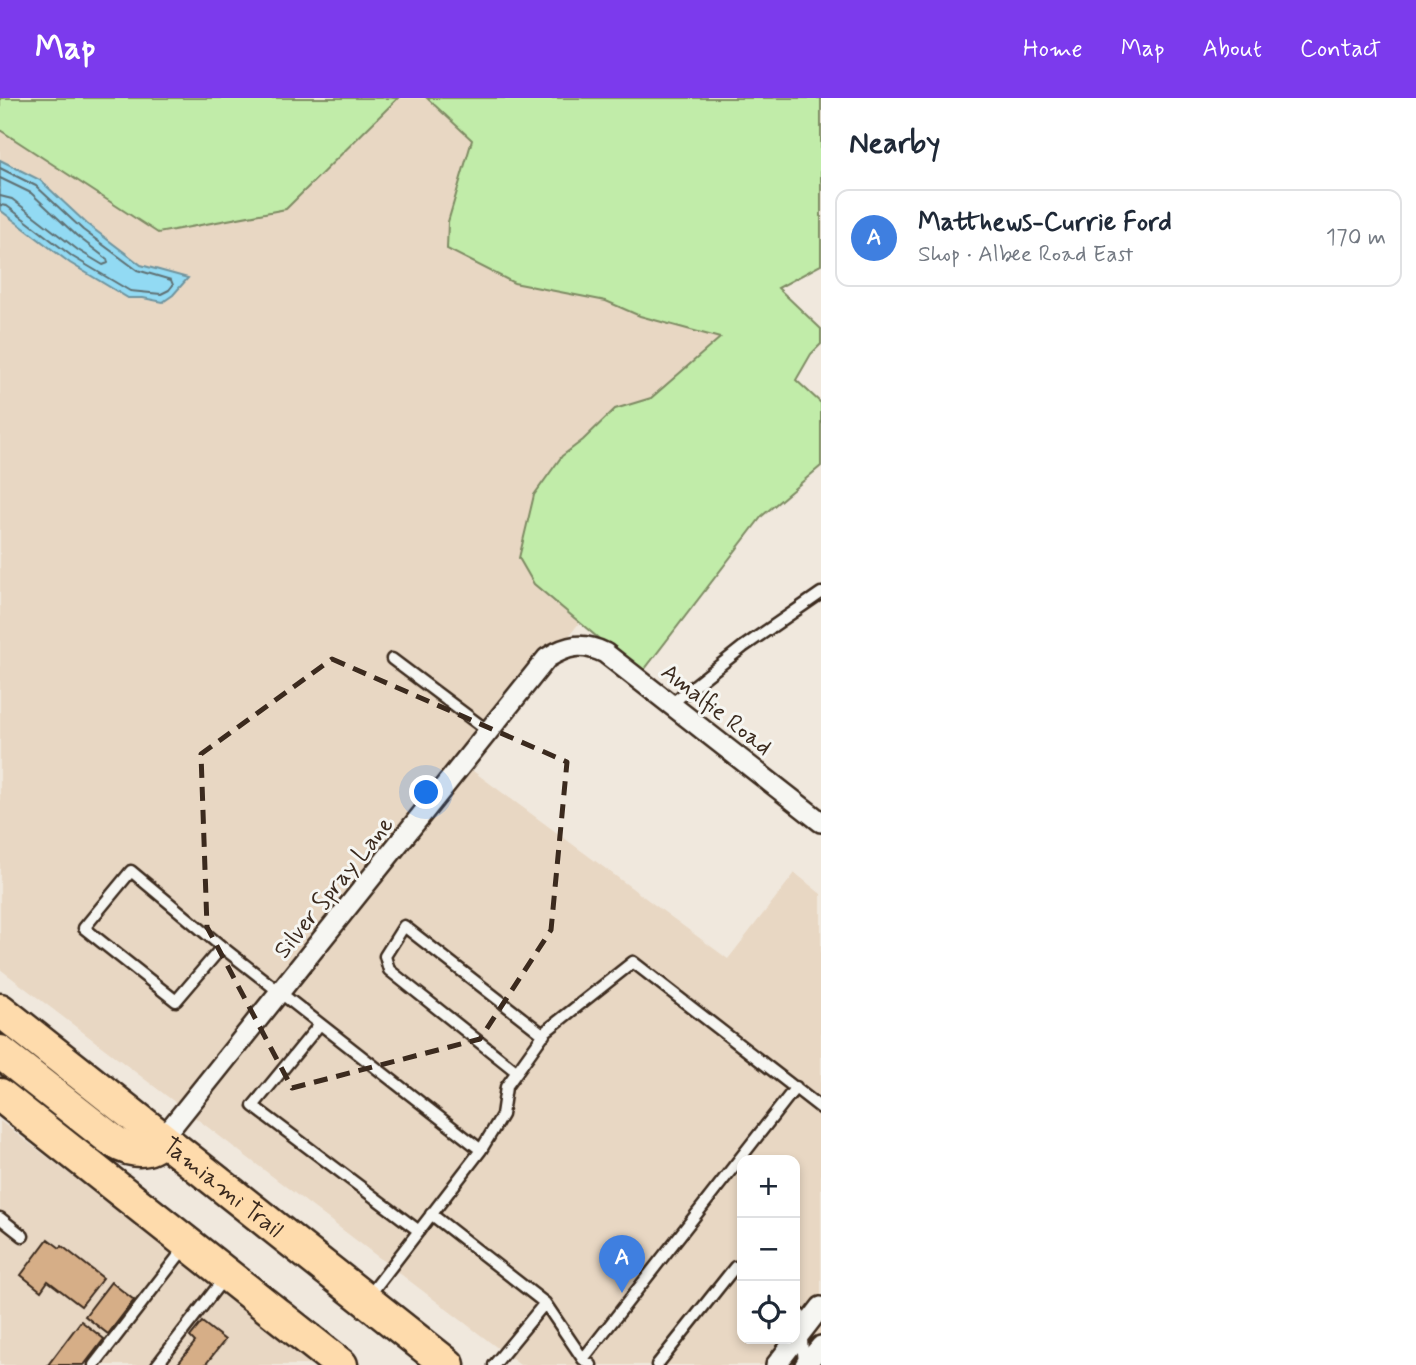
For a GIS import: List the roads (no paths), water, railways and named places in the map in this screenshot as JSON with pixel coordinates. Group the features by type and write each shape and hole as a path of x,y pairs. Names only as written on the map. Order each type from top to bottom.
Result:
{"main road":[{"name":"Tamiami Trail","path":"0,1010 448,1365"},
{"path":"0,1052 115,1143 130,1149 147,1149 162,1139"},
{"path":"0,1095 188,1243 334,1363"}],"street":[{"name":"Amalfie Road","path":"577,646 592,646 605,653 821,822"},
{"name":"Silver Spray Lane","path":"162,1139 547,658 560,650 577,646"},
{"path":"776,1365 821,1307"},
{"path":"805,1365 821,1346"}],"lane":[{"path":"671,704 743,647 821,593"},
{"path":"392,659 489,732"},
{"path":"222,947 176,1001 84,928 131,871 222,947 481,1150"},
{"path":"517,1072 389,970 385,956 404,926 544,1035"},
{"path":"365,1300 481,1150 502,1115 506,1087 544,1035 633,961 821,1108"},
{"path":"320,1024 253,1106 419,1231"},
{"path":"431,1214 545,1303 587,1362 796,1087"},
{"path":"0,1218 23,1236"},
{"path":"94,1365 188,1243"},
{"path":"657,1365 735,1267 737,1268"},
{"path":"157,1365 227,1275"},
{"path":"494,1365 545,1303"},
{"path":"800,1315 805,1365"}],"water":[{"path":"0,160 40,180 87,224 141,265 188,278 163,302 128,298 70,263 0,210"}],"place":[{"name":"Matthews-Currie Ford","path":"622,1293"}]}
